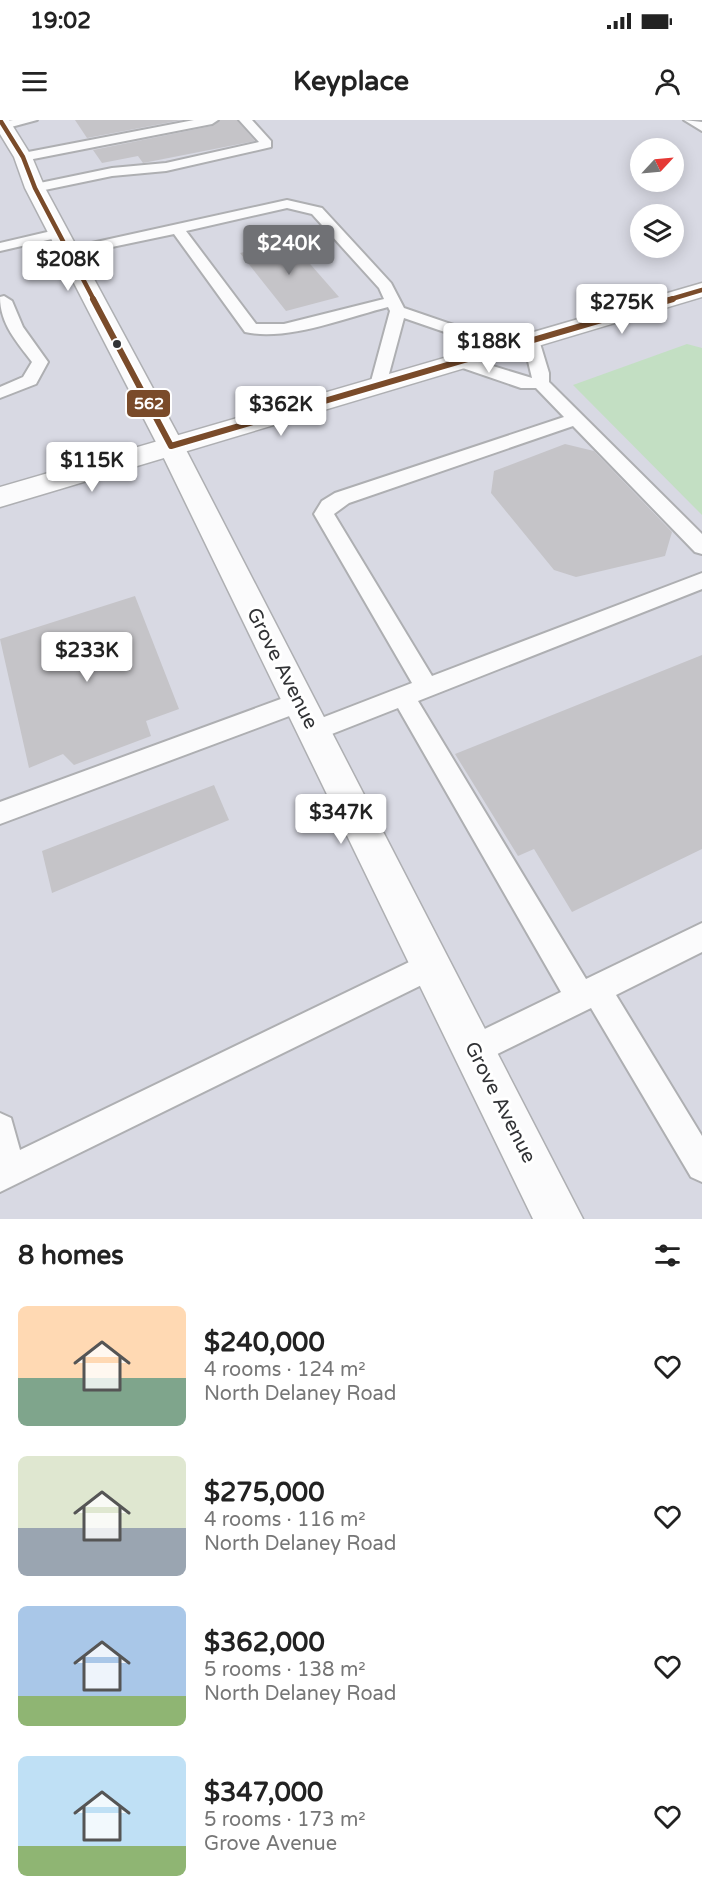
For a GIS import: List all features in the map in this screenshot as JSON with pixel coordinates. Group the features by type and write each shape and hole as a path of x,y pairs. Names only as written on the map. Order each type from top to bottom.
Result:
{"street":[{"name":"Grove Avenue","path":"1,124 23,157 35,188 171,446 559,1219"},
{"path":"0,497 702,290"}],"lane":[{"path":"1,124 31,120"},
{"path":"23,157 212,120"},
{"path":"35,188 112,172 166,167 267,144 245,120"},
{"path":"690,120 702,127"},
{"path":"0,247 64,243 177,229 287,204 318,211 386,286 396,306 378,386"},
{"path":"177,229 251,328 284,329 396,306 506,348"},
{"path":"0,393 30,380 40,362 15,328 1,298"},
{"path":"531,340 542,374 540,383"},
{"path":"460,361 527,384 540,383"},
{"path":"540,383 639,480 702,547"},
{"path":"575,419 342,498 329,506 324,514 415,692 589,994 702,1166"},
{"path":"0,813 307,717 415,692 702,581"},
{"path":"475,1050 702,937"},
{"path":"0,1129 4,1174 432,965"}],"shaded area":[{"path":"0,120 702,120 702,1219 0,1219"}],"green space":[{"path":"687,344 702,348 702,515 573,385"}],"building":[{"path":"75,120 182,120 87,138"},
{"path":"220,120 237,120 255,141 143,163 138,156 102,163 93,150 212,126"},
{"path":"290,241 339,297 286,311 240,253"},
{"path":"565,444 594,451 672,532 665,556 576,577 554,570 491,493 494,471"},
{"path":"135,596 179,709 146,721 151,736 74,765 63,754 29,768 0,639"},
{"path":"702,655 702,849 572,912 534,849 518,856 455,754"},
{"path":"214,785 229,820 52,893 42,851"}],"transit line":[{"name":"562","path":"0,120 23,157 35,188 171,446 702,290"}]}
